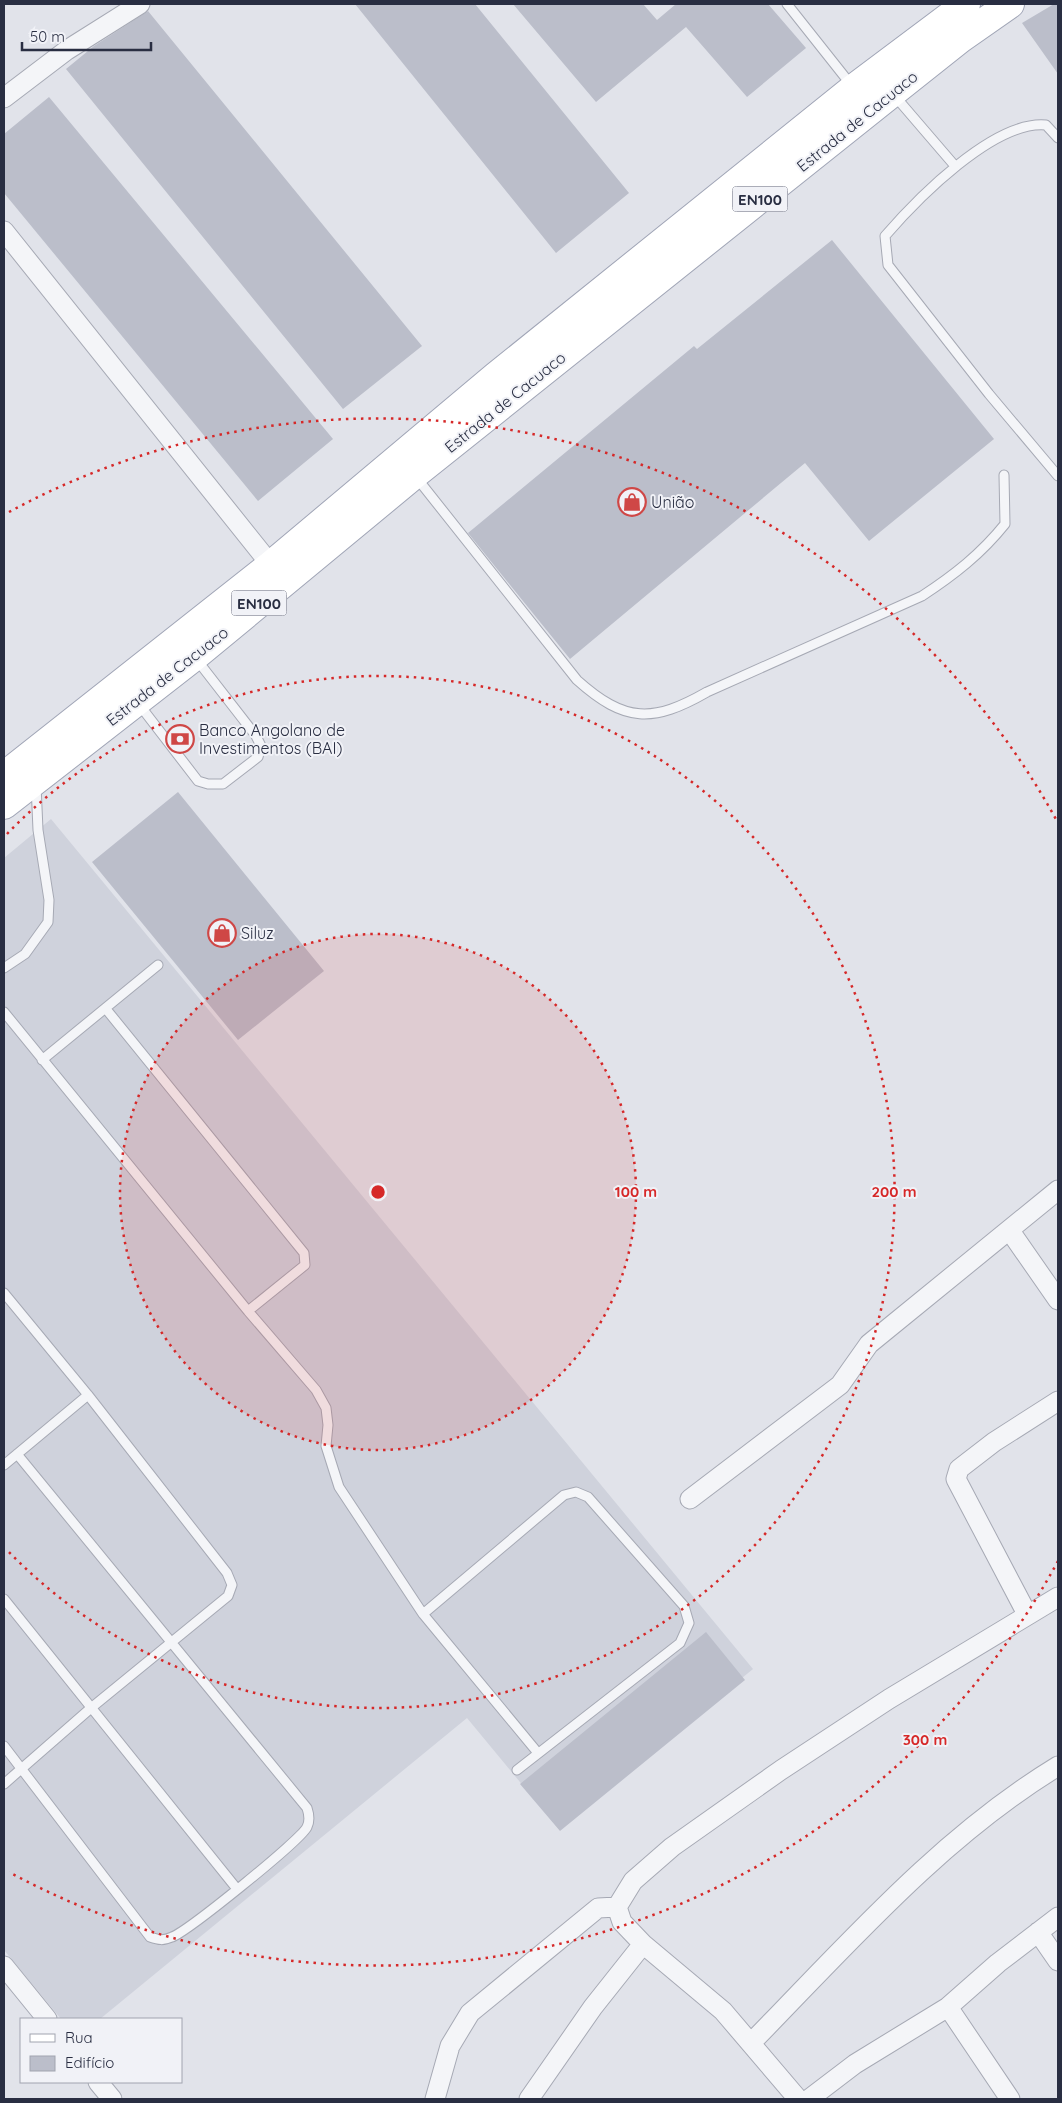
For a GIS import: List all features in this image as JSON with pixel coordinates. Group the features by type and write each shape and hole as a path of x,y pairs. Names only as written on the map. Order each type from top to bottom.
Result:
{"main road":[{"name":"Estrada de Cacuaco","path":"4,776 271,565 496,376 854,88 966,4"},
{"name":"Estrada de Cacuaco","path":"4,805 36,778 194,657 414,475 892,93 1010,4"}],"street":[{"path":"4,98 67,50 140,4"},
{"path":"4,231 271,565"},
{"path":"690,1499 840,1385 869,1344 1058,1190"},
{"path":"1010,1231 1058,1300"},
{"path":"1028,1614 956,1479 959,1469 994,1442 1058,1401"},
{"path":"617,1907 633,1881 672,1847 889,1699 1058,1597"},
{"path":"751,2043 891,1900 940,1854 1003,1802 1058,1766"},
{"path":"617,1907 622,1922 643,1944 724,2011 798,2099"},
{"path":"435,2099 450,2046 470,2013 598,1908 617,1907"},
{"path":"809,2099 855,2064 948,2007 1038,1932 1058,1918"},
{"path":"1038,1932 1058,1961"},
{"path":"529,2099 593,2007 643,1944"},
{"path":"4,1966 46,2018"},
{"path":"948,2007 1010,2099"},
{"path":"99,2083 112,2099"}],"lane":[{"path":"786,4 854,88"},
{"path":"892,93 955,166"},
{"path":"1058,138 1046,125 1036,124 993,140 955,166 885,236 888,265 989,394 1058,476"},
{"path":"414,475 577,680 590,691 620,710 635,714 651,715 685,705 707,692 922,596 948,580 977,556 1005,524 1004,475"},
{"path":"137,701 198,781 208,784 223,784 258,757 261,746 256,736 194,657"},
{"path":"4,968 25,954 48,922 49,900 39,838 36,778"},
{"path":"42,1060 158,965"},
{"path":"106,1009 304,1253 306,1265 248,1311"},
{"path":"4,1012 248,1311 316,1390 326,1408 328,1425 326,1446 339,1486 423,1614 538,1753"},
{"path":"4,1293 88,1395 227,1573 232,1585 228,1596 91,1708 4,1784"},
{"path":"4,1465 88,1395"},
{"path":"4,1746 23,1768 150,1937 161,1941 174,1937 238,1889 297,1839 307,1828 309,1816 307,1808 17,1454"},
{"path":"423,1614 564,1495 576,1492 588,1497 684,1606 689,1623 680,1643 517,1770"},
{"path":"4,1599 238,1889"}],"shaded area":[{"path":"51,819 753,1669 558,1828 467,1718 101,2018 60,2018 4,1950 4,858"}],"building":[{"path":"355,4 475,4 629,193 556,253"},
{"path":"513,4 643,4 657,20 676,4 768,4 806,48 747,97 686,27 596,102"},
{"path":"1054,4 1058,4 1058,74 1022,23"},
{"path":"148,11 422,346 343,409 66,69 94,46"},
{"path":"49,97 333,439 258,501 4,193 4,134"},
{"path":"832,240 994,439 869,541 805,463 570,659 468,533 694,346 697,349"},
{"name":"Siluz","path":"178,792 324,971 238,1040 92,862"},
{"path":"706,1632 745,1680 560,1831 520,1784"}],"place":[{"name":"União","path":"632,502"},
{"name":"Banco Angolano de Investimentos (BAI)","path":"180,739"},
{"name":"Siluz","path":"222,933"}]}
